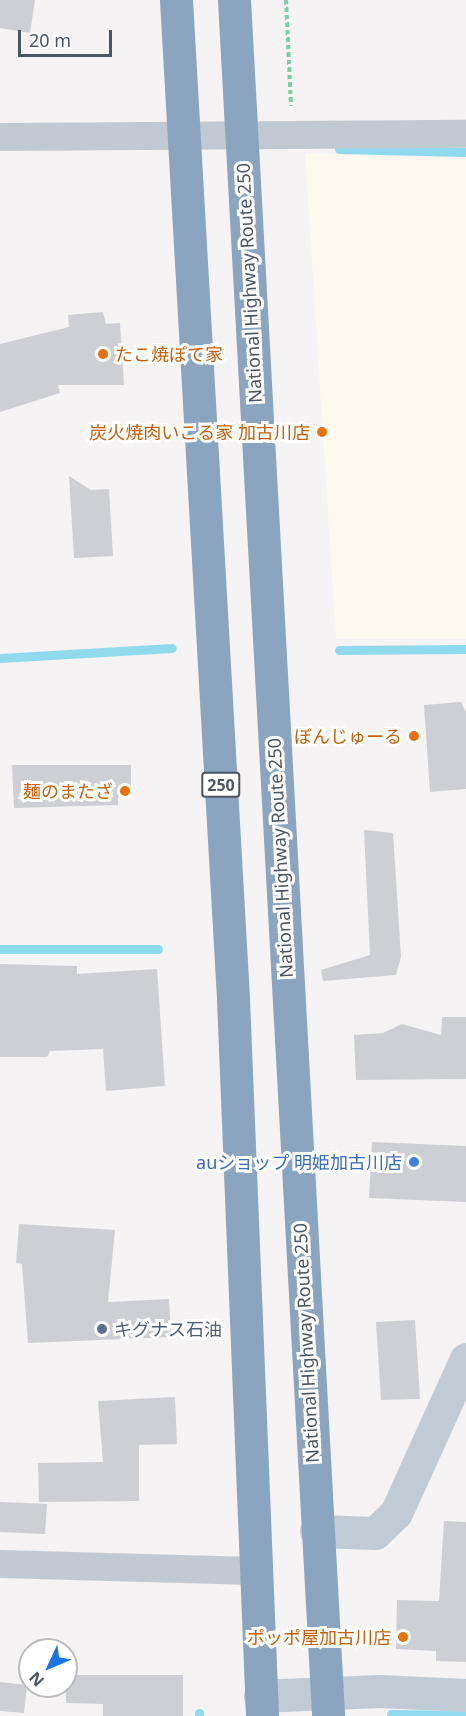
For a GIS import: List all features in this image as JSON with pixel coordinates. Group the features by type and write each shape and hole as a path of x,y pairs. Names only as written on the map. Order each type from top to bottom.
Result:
{"highway":[{"name":"250","path":"176,0 233,999 253,1571 261,1706"},
{"name":"National Highway Route 250","path":"234,0 316,1531 328,1704"}],"main road":[{"path":"316,1531 375,1533 396,1513 466,1359"},
{"path":"261,1706 466,1695"}],"street":[{"path":"0,137 241,132 466,134"},
{"path":"0,1564 253,1571"}],"path":[{"path":"286,0 291,106"}],"shaded area":[{"path":"305,153 466,159 466,639 336,639"}],"building":[{"path":"0,0 35,0 30,33 0,28"},
{"path":"103,312 106,324 120,323 124,385 58,385 60,393 0,412 0,344 69,327 68,315"},
{"path":"69,476 91,490 109,489 113,556 74,558"},
{"path":"461,702 466,712 466,789 430,792 424,705"},
{"path":"12,765 131,765 131,794 118,797 118,805 14,808"},
{"path":"364,830 393,833 401,957 396,975 323,981 321,970 370,955"},
{"path":"0,964 77,966 77,974 157,969 165,1086 106,1091 103,1049 50,1051 47,1057 0,1057"},
{"path":"442,1017 466,1017 466,1079 356,1080 354,1035 383,1033 402,1024 441,1035"},
{"path":"372,1142 466,1146 466,1202 369,1198"},
{"path":"19,1224 115,1230 108,1302 169,1299 171,1337 28,1343 22,1264 16,1263"},
{"path":"415,1320 420,1399 381,1400 376,1322"},
{"path":"175,1397 177,1444 139,1445 139,1501 39,1502 38,1463 103,1462 98,1401"},
{"path":"0,1502 47,1504 45,1534 0,1532"},
{"path":"444,1521 466,1522 466,1662 436,1661 436,1651 396,1649 397,1600 439,1601"},
{"path":"78,1675 183,1675 183,1716 103,1716 103,1704 66,1703 66,1698 78,1698"},
{"path":"0,1682 18,1684 18,1698 26,1698 24,1713 0,1711"}],"waterway":[{"path":"339,149 466,152"},
{"path":"0,658 172,648"},
{"path":"339,650 466,649"},
{"path":"0,949 158,949"},
{"path":"391,1714 466,1715"}],"place":[{"name":"たこ焼ぽて家","path":"103,354"},
{"name":"炭火焼肉いこる家 加古川店","path":"322,432"},
{"name":"ぼんじゅーる","path":"414,736"},
{"name":"麺のまたざ","path":"125,791"},
{"name":"auショップ 明姫加古川店","path":"414,1162"},
{"name":"キグナス石油","path":"102,1329"},
{"name":"ポッポ屋加古川店","path":"403,1637"}]}
